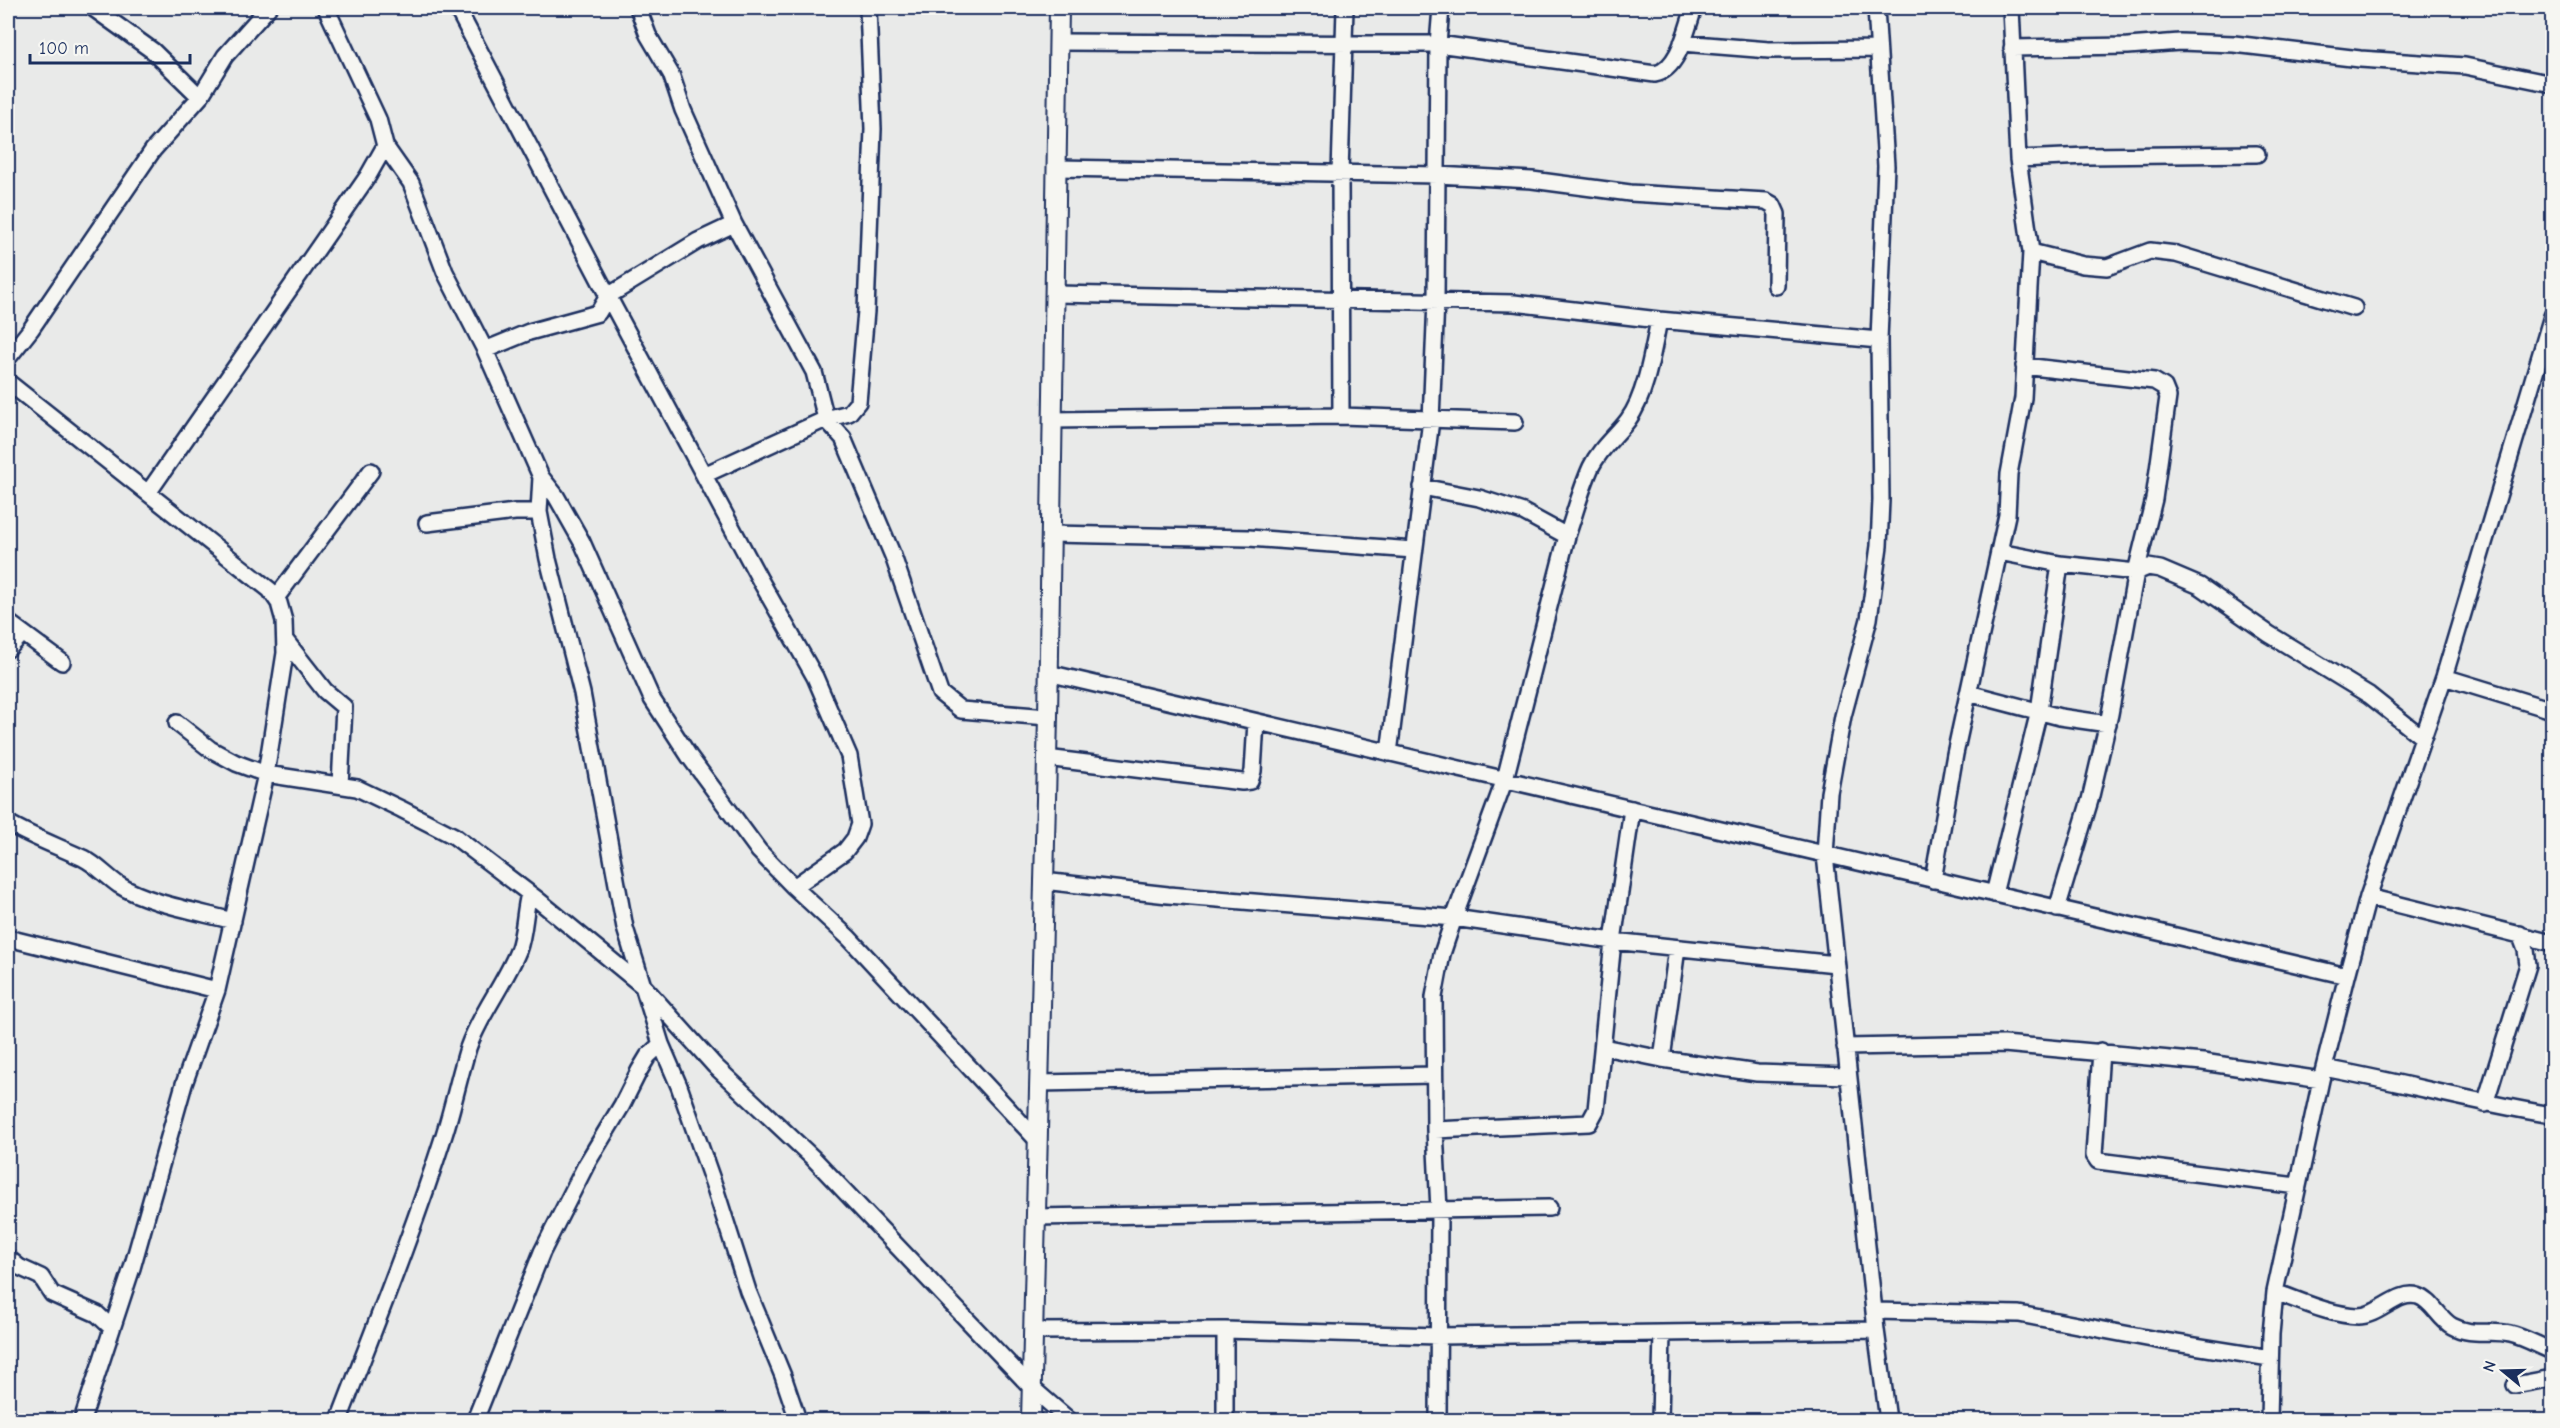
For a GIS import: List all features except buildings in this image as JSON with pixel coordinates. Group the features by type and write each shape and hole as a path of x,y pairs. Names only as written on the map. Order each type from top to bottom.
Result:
{"main road":[{"path":"1031,1420 1048,717 1059,8"}],"street":[{"path":"96,8 153,51 200,97"},
{"path":"8,358 31,329 153,150 200,97 225,56 268,8"},
{"path":"326,8 378,119 385,146 411,183 445,272 485,350 541,477 556,496 582,542 652,699 689,756 759,851 849,938 1038,1141"},
{"path":"457,8 608,296 815,677 849,756 860,824 855,838 845,851 794,887"},
{"path":"638,8 648,35 671,74 683,110 734,224 814,372 826,419 843,438 893,556 940,693 961,710 1048,717"},
{"path":"704,475 826,419 849,413 858,402 873,129 868,8"},
{"path":"1341,416 1340,173 1345,8"},
{"path":"1389,753 1431,420 1436,300 1438,44 1441,8"},
{"path":"1059,42 1438,44 1655,74 1669,67 1682,43 1694,8"},
{"path":"1876,8 1886,166 1879,340 1881,500 1879,546 1869,619 1843,716 1829,793 1825,855 1876,1330 1888,1420"},
{"path":"1933,880 1955,754 2007,515 2009,474 2023,398 2031,252 2018,159 2011,8"},
{"path":"2012,48 2128,46 2180,42 2234,44 2360,59 2465,66 2553,84"},
{"path":"1682,43 1769,50 1877,49"},
{"path":"148,493 368,176 385,146"},
{"path":"2018,159 2257,154"},
{"path":"1058,168 1437,175 1532,180 1630,193 1766,201 1773,205 1777,214 1776,286"},
{"path":"485,350 530,332 598,313 608,296 698,241 734,224"},
{"path":"2031,252 2083,265 2107,267 2150,251 2176,254 2354,308"},
{"path":"1056,294 1514,303 1659,320 1879,340"},
{"path":"2269,1420 2270,1358 2275,1292 2297,1186 2347,976 2368,897 2444,677 2553,316"},
{"path":"1438,1420 1439,1210 1435,1130 1434,997 1442,954 1505,779 1567,536 1592,466 1602,448 1629,420 1638,399 1650,366 1659,320"},
{"path":"2024,366 2154,381 2164,387 2168,397 2154,499 2136,572 2108,724 2090,800 2057,909"},
{"path":"8,382 270,590 276,598 284,621 285,653 266,774 217,990 184,1084 132,1268 82,1420"},
{"path":"1053,420 1341,416 1515,422"},
{"path":"276,598 371,471"},
{"path":"541,477 539,512 548,559 582,693 625,928 633,958 645,988 661,1044 679,1086 715,1188 748,1292 783,1376 798,1420"},
{"path":"1422,487 1479,498 1523,512 1567,536"},
{"path":"427,523 515,512 539,512"},
{"path":"1051,534 1249,538 1414,550"},
{"path":"1999,552 2060,564 2136,572 2148,567 2160,569 2200,586 2270,634 2369,695 2423,738"},
{"path":"1994,894 2039,711 2060,564"},
{"path":"8,622 62,662"},
{"path":"8,649 23,633"},
{"path":"285,639 325,691 344,707 340,785"},
{"path":"1048,673 2347,976"},
{"path":"2444,677 2553,710"},
{"path":"1968,693 2039,711 2108,724"},
{"path":"1046,758 1214,779 1250,781 1253,771 1256,722"},
{"path":"177,723 210,750 266,774 357,788 454,836 529,894 645,988 715,1066 814,1159 1032,1388 1069,1420"},
{"path":"1435,1130 1588,1123 1596,1110 1613,941 1632,809"},
{"path":"8,823 28,835 99,867 120,885 157,901 233,921"},
{"path":"1043,880 1168,895 1454,918 1613,941 1836,964"},
{"path":"339,1420 412,1227 444,1134 475,1030 498,992 518,950 524,930 525,909 529,894"},
{"path":"2368,897 2553,943"},
{"path":"2485,1104 2528,965 2526,950 2520,934"},
{"path":"8,938 217,990"},
{"path":"1662,1059 1677,948"},
{"path":"475,1420 542,1252 587,1163 622,1105 639,1071 648,1056 661,1044"},
{"path":"1845,1047 2004,1044 2101,1051 2399,1081 2485,1104 2553,1115"},
{"path":"1603,1047 1662,1059 1757,1073 1848,1076"},
{"path":"2101,1051 2094,1155 2098,1161 2106,1164 2297,1186"},
{"path":"1039,1083 1434,1075"},
{"path":"1036,1218 1549,1208"},
{"path":"8,1258 19,1267 41,1277 52,1294 97,1314 112,1328"},
{"path":"2275,1292 2331,1312 2360,1316 2380,1310 2400,1297 2417,1296 2432,1304 2451,1326 2473,1333 2509,1333 2553,1351"},
{"path":"1874,1311 2019,1314 2270,1358"},
{"path":"1034,1331 1225,1330 1438,1336 1876,1330"},
{"path":"1225,1330 1225,1420"},
{"path":"1660,1420 1662,1333"},
{"path":"2515,1385 2553,1378"}]}
